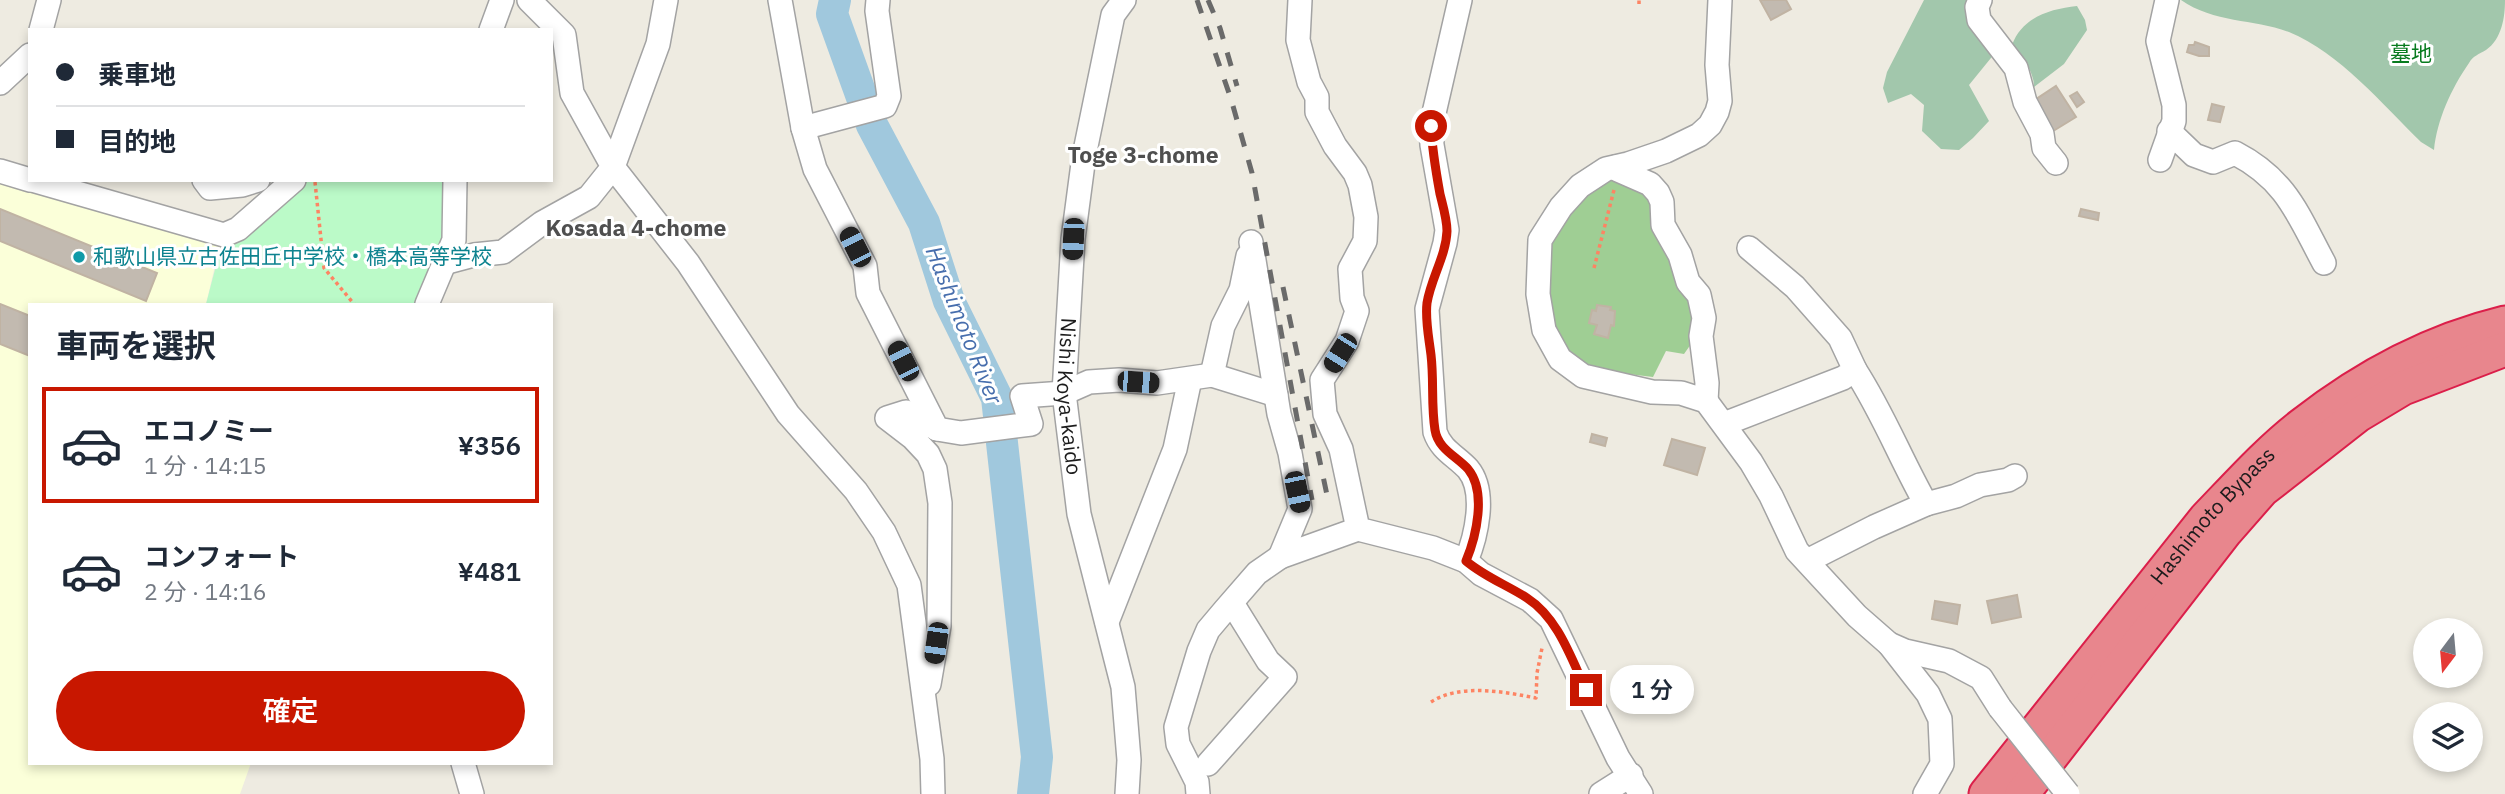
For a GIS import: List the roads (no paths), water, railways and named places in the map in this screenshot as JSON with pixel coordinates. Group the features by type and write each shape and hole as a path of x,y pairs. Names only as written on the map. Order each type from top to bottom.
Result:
{"highway":[{"name":"Hashimoto Bypass","path":"1986,794 2206,518 2300,426 2343,395 2398,362 2485,328 2505,323"},
{"name":"Hashimoto Bypass","path":"2022,794 2226,531 2262,490 2358,415 2403,388 2505,349"}],"street":[{"path":"42,28 49,0"},
{"path":"492,28 502,0"},
{"path":"528,0 564,35 572,93 613,167 688,263 788,414 856,491 884,532 909,585 932,759 933,794"},
{"path":"444,263 474,255 503,252 542,223 589,197 613,167 658,44 666,0"},
{"path":"780,0 803,128 815,169 865,266 869,293 937,429"},
{"path":"803,128 884,106 889,96 877,11 878,0"},
{"name":"Nishi Koya-kaido","path":"1124,0 1112,15 1084,156 1073,239 1064,393 1079,514 1123,687 1129,760 1127,794"},
{"path":"1300,0 1298,40 1309,82 1317,97 1317,112 1335,146 1355,173 1366,218 1365,241 1350,269 1352,298 1357,312 1347,341 1322,380 1325,414 1341,449 1358,528"},
{"path":"1460,0 1431,126 1447,230 1427,309 1435,432 1439,442 1467,469 1478,493 1476,525 1466,561"},
{"path":"1720,0 1717,65 1720,101 1710,125 1699,135 1666,151 1617,169 1606,169 1580,186 1561,207 1541,240 1538,294 1544,330 1560,359 1583,376 1653,392 1681,393 1706,401 1751,462 1771,496 1797,551 1857,616 1889,644 1928,694 1940,719 1942,764 1925,794"},
{"path":"1980,0 1977,7 1979,20 2016,68 2025,102 2042,134 2044,148 2056,163"},
{"path":"2160,160 2174,121 2174,105 2158,41 2167,0"},
{"path":"0,83 28,57"},
{"path":"2169,131 2194,155 2213,162 2235,153 2277,182 2324,263"},
{"path":"1617,169 1650,184 1658,192 1662,202 1663,225 1680,255 1688,282 1699,295 1704,318 1701,335 1707,383 1706,401"},
{"path":"0,171 28,179"},
{"path":"38,182 224,235 238,229 292,182"},
{"path":"206,182 210,188 252,182"},
{"path":"427,303 454,240 455,182"},
{"path":"1107,622 1201,377 1241,290 1251,242 1276,396 1300,509 1280,557"},
{"path":"1749,248 1795,287 1840,338 1926,504"},
{"path":"1724,424 1831,383 1855,370"},
{"path":"925,702 939,626 940,503 935,469 928,454 913,438 887,418 906,412 937,429 961,433 1031,424 1022,396 1064,393 1089,382 1119,380 1157,383 1201,377 1276,396"},
{"path":"1807,561 1926,504 2015,476"},
{"path":"1198,794 1198,782 1178,744 1176,727 1208,630 1257,573 1280,557 1358,528 1433,548 1466,561 1481,574 1530,600 1551,619 1618,758 1636,784 1601,794"},
{"path":"1208,764 1285,677 1268,661 1232,603"},
{"path":"1889,644 1905,651 1949,661 1981,678 2000,708 2068,794"},
{"path":"463,765 472,794"}],"waterway":[{"name":"Hashimoto River","path":"835,0 832,14 872,125 924,223 949,301 997,398 1037,757 1033,794"}],"railway":[{"path":"1197,0 1231,99 1252,173 1312,500"},
{"path":"1208,0 1220,28 1237,86"},
{"path":"1283,287 1327,495"}],"place":[{"name":"和歌山県立古佐田丘中学校・橋本高等学校","path":"79,257"}],"district":[{"name":"Toge 3-chome","path":"1143,155"},
{"name":"Kosada 4-chome","path":"636,228"}],"park label":[{"name":"墓地","path":"2411,54"}]}
